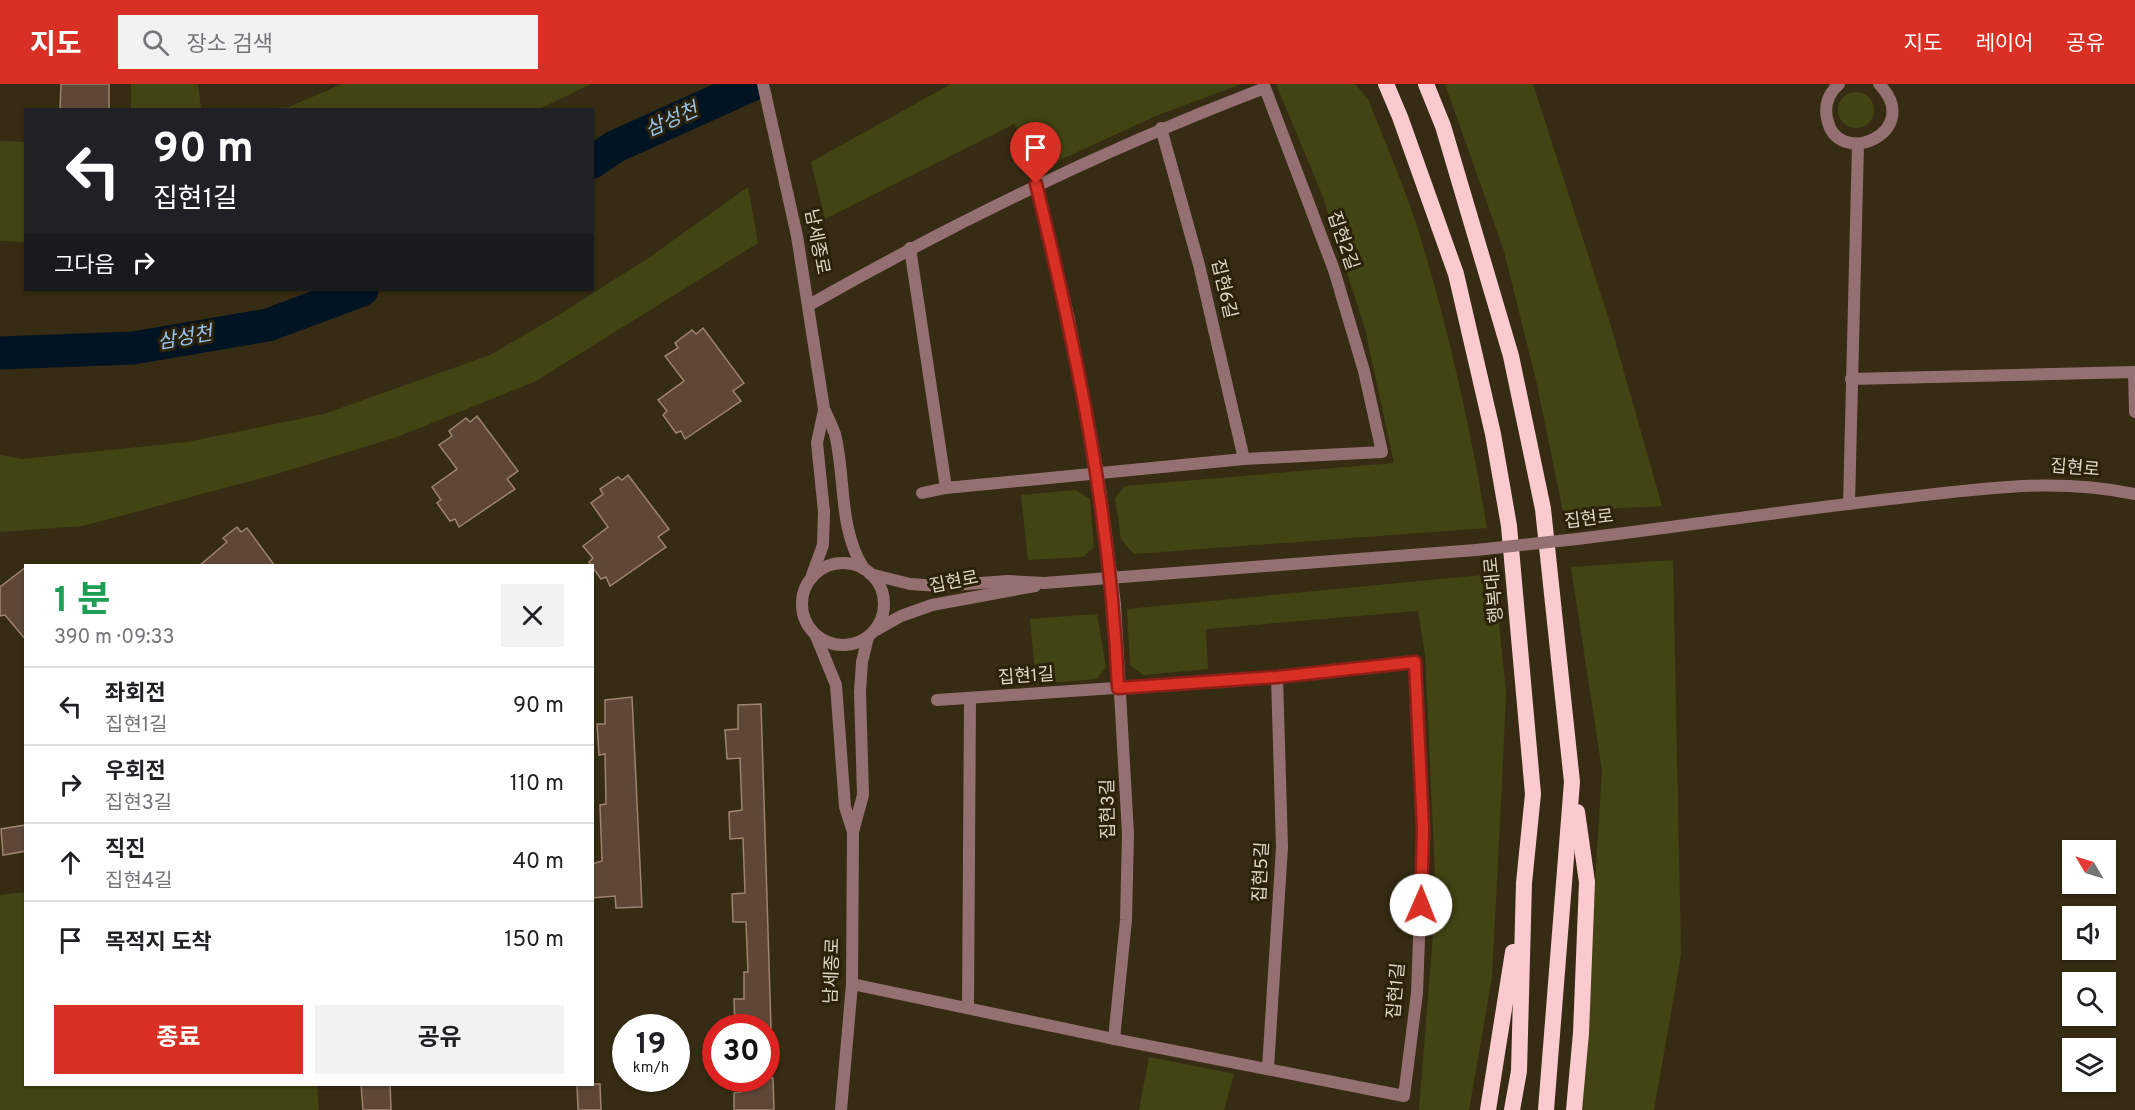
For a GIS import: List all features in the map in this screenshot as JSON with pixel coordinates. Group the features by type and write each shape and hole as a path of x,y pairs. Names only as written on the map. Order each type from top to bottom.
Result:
{"highway":[{"name":"행복대로","path":"1386,84 1456,274 1493,434 1505,503 1533,794 1524,883 1519,1071 1512,1110"},
{"path":"1425,84 1443,126 1511,356 1543,509 1572,782 1587,882 1581,1033 1574,1110"},
{"path":"1546,1110 1572,782"},
{"path":"1488,1110 1524,883"}],"street":[{"name":"남세종로","path":"763,84 809,305 825,409 835,434 847,524 854,552 867,571"},
{"path":"1839,84 1827,100 1827,123 1842,140 1858,144 1875,140 1890,123 1891,101 1879,84"},
{"name":"집현2길","path":"809,305 910,248 1036,184 1161,128 1265,88 1334,270 1364,371 1382,452 1244,459 946,488 922,493"},
{"name":"집현6길","path":"1161,128 1199,265 1244,459"},
{"path":"1849,504 1858,144"},
{"name":"집현3길","path":"1036,184 1068,319 1098,474 1112,578 1118,688 1125,748 1128,834 1126,920 1114,1039"},
{"path":"910,248 946,488"},
{"path":"1851,379 2134,372 2135,412"},
{"name":"남세종로","path":"812,577 823,545 824,512 817,443 825,409"},
{"name":"집현로","path":"867,571 910,584 939,586 1008,582 1044,583 1476,550 1849,504 2040,484 2063,483 2135,494"},
{"path":"837,563 851,564 867,571 882,590 884,604 880,622 872,634 851,645 842,646 832,645 816,636 803,616 802,602 805,589 812,577 823,568 837,563"},
{"name":"집현로","path":"872,634 901,616 932,605 1015,591 1044,583"},
{"name":"남세종로","path":"841,1110 852,984 853,832 862,795 860,692 862,662 872,634"},
{"name":"남세종로","path":"816,636 836,685 845,807 853,832"},
{"name":"집현1길","path":"852,984 1114,1039 1404,1096 1417,993 1423,829 1415,662 1277,677 970,700 937,700"},
{"name":"집현5길","path":"1268,1068 1282,847 1277,677"},
{"path":"968,1008 970,700"}],"green space":[{"path":"131,84 198,84 201,108 131,108"},
{"path":"342,84 591,84 541,108 276,108 289,107"},
{"path":"951,84 1242,84 1158,115 1036,171 1014,124 825,219 811,162"},
{"path":"1276,84 1355,84 1368,99 1411,207 1438,298 1465,412 1487,528 1134,554 1121,539 1115,498 1125,486 1394,463 1365,329 1323,197"},
{"path":"1445,84 1533,84 1611,326 1662,506 1563,511 1536,380 1504,251"},
{"path":"1856,92 1869,97 1874,110 1869,123 1856,128 1843,123 1838,110 1843,97"},
{"path":"0,141 24,142 24,242 0,241"},
{"path":"748,187 758,243 536,381 397,437 273,475 83,526 0,532 0,455 22,459 187,442 324,414 490,355 650,257"},
{"path":"1076,490 1090,499 1094,547 1083,557 1028,560 1021,495"},
{"path":"1673,560 1681,955 1654,1110 1581,1110 1602,770 1571,567"},
{"path":"1494,574 1506,692 1492,977 1469,1110 1419,1110 1436,897 1425,654 1418,611 1206,629 1208,669 1143,675 1130,665 1127,609"},
{"path":"1097,614 1106,667 1097,679 1036,684 1030,619"},
{"path":"24,892 24,1086 317,1086 319,1110 0,1110 0,895"},
{"path":"1149,1057 1234,1074 1224,1110 1139,1110"}],"building":[{"path":"61,84 109,84 109,108 60,108"},
{"path":"703,328 744,383 733,391 741,401 685,439 681,431 676,433 663,415 667,411 658,400 684,381 665,356 678,348 675,343 692,330 696,334"},
{"path":"477,416 518,471 507,479 515,489 459,527 455,519 450,521 437,503 441,500 432,487 457,469 439,445 452,436 449,431 466,418 470,422"},
{"path":"628,475 669,529 658,537 666,547 610,586 606,577 601,579 594,569 594,564 589,562 593,558 583,546 608,527 591,503 603,494 600,489 618,477 622,480"},
{"path":"237,527 241,532 247,528 274,564 201,564 227,542 223,538"},
{"path":"24,569 24,638 5,615 0,616 0,587"},
{"path":"632,697 642,907 616,908 615,896 594,898 594,863 602,861 600,805 606,804 605,754 599,755 597,724 605,724 605,700"},
{"path":"761,704 771,1014 735,1014 734,999 744,999 744,972 748,972 746,922 733,922 732,894 745,893 743,838 730,839 729,812 742,810 740,758 727,759 725,730 738,729 738,705"},
{"path":"24,825 24,851 3,855 1,829"},
{"path":"600,1084 601,1110 578,1110 577,1086"},
{"path":"361,1086 390,1086 391,1110 363,1110"},
{"path":"773,1092 774,1110 734,1110 734,1093"}],"waterway":[{"name":"삼성천","path":"594,161 614,147 754,84"},
{"name":"삼성천","path":"0,353 133,348 268,325 359,291"}],"route":[{"path":"1036,184 1068,319 1098,474 1115,604 1118,688 1277,677 1415,662 1423,829 1421,905"}]}
